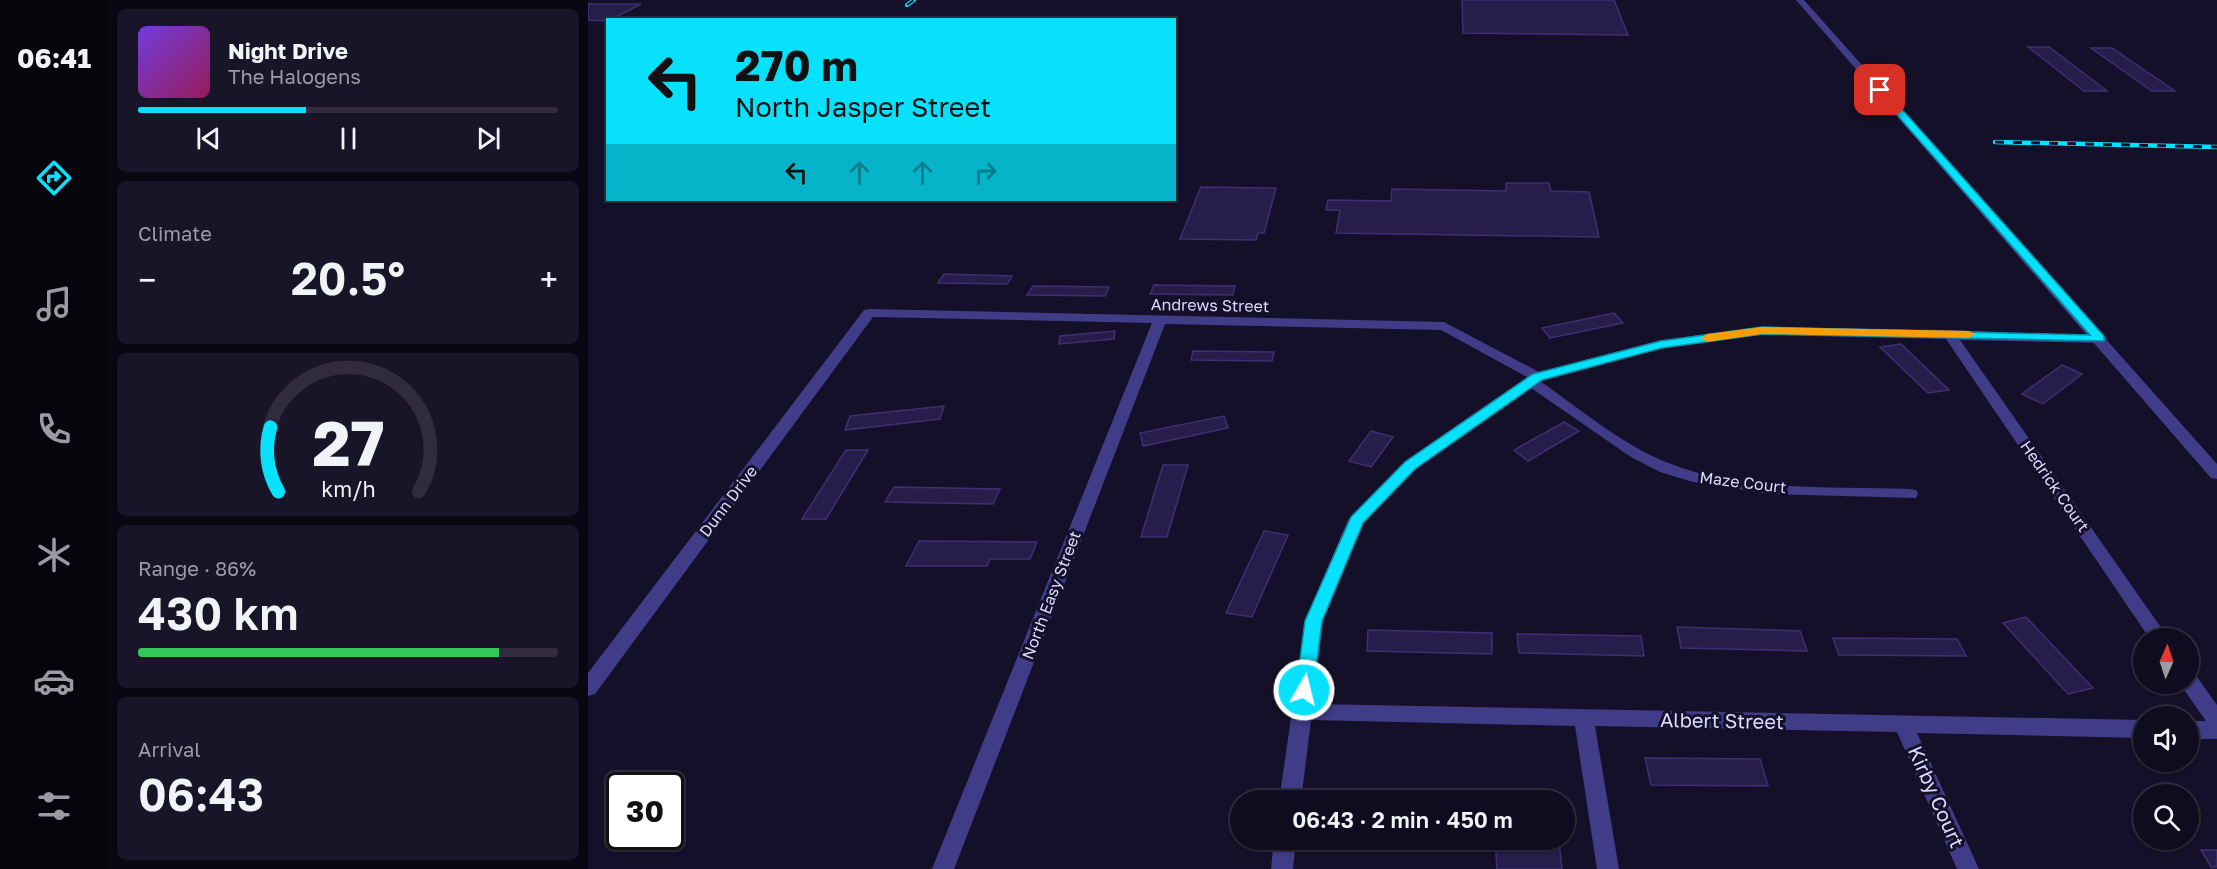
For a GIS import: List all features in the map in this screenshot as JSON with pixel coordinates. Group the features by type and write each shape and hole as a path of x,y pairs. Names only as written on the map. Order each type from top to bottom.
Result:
{"street":[{"path":"1800,0 2217,474"},
{"name":"Andrews Street","path":"869,314 1444,326 1534,379"},
{"name":"Dunn Drive","path":"588,688 869,314"},
{"name":"North Easy Street","path":"943,869 1159,321"},
{"path":"1291,790 1314,621 1356,520 1410,465 1534,379 1661,344 1762,331 2100,339"},
{"name":"Hedrick Court","path":"1949,334 2152,628"},
{"name":"Maze Court","path":"1534,379 1638,455 1701,480 1759,487 1910,494"},
{"path":"2198,694 2217,721"},
{"name":"Albert Street","path":"1301,712 2133,729"},
{"path":"1584,718 1608,869"},
{"name":"Kirby Court","path":"1903,724 1968,869"},
{"path":"2199,730 2217,730"},
{"path":"1282,869 1284,850"}],"building":[{"path":"1462,0 1614,0 1628,35 1463,33"},
{"path":"588,4 641,4 614,18 606,18 606,21 588,20"},
{"path":"2028,47 2049,47 2107,91 2084,91"},
{"path":"2091,48 2112,48 2175,91 2152,91"},
{"path":"1506,183 1549,183 1551,191 1589,192 1599,237 1336,233 1340,210 1326,210 1328,200 1391,201 1392,189 1506,191"},
{"path":"1201,187 1276,188 1264,233 1258,233 1256,240 1180,239"},
{"path":"944,274 1012,276 1007,284 938,283"},
{"path":"1154,285 1235,286 1233,295 1150,294"},
{"path":"1033,286 1109,287 1105,296 1027,295"},
{"path":"1614,313 1623,323 1550,338 1542,328"},
{"path":"1115,331 1114,339 1059,344 1060,336"},
{"path":"1901,344 1949,390 1928,393 1880,347"},
{"path":"1193,351 1274,352 1272,361 1191,360"},
{"path":"2062,365 2082,374 2043,404 2022,394"},
{"path":"944,406 940,419 845,430 850,416"},
{"path":"1224,416 1228,428 1143,446 1140,433"},
{"path":"1564,422 1579,431 1528,461 1514,450"},
{"path":"1371,431 1393,437 1371,467 1349,461"},
{"path":"846,450 868,450 826,519 802,519"},
{"path":"1163,465 1188,465 1167,537 1141,537"},
{"path":"894,487 1000,489 993,504 885,502"},
{"path":"1264,531 1288,535 1252,617 1226,613"},
{"path":"919,541 1037,542 1030,559 990,559 987,566 906,566"},
{"path":"2026,617 2093,688 2068,694 2003,623"},
{"path":"1677,627 1800,631 1807,651 1681,648"},
{"path":"1368,630 1492,633 1492,654 1367,651"},
{"path":"1517,634 1641,636 1644,656 1519,653"},
{"path":"1833,638 1957,639 1966,656 1839,655"},
{"path":"1645,758 1760,759 1768,786 1651,785"},
{"path":"1496,850 1560,850 1562,869 1497,869"},
{"path":"2201,850 2217,850 2217,867 2211,867"}],"railway":[{"path":"907,5 914,0"},
{"path":"1995,142 2217,147"}],"slow traffic":[{"path":"1707,338 1762,331 1969,334"}],"route":[{"path":"1304,690 1314,621 1356,520 1410,465 1537,377 1661,344 1762,331 2100,339 1880,90"}]}
